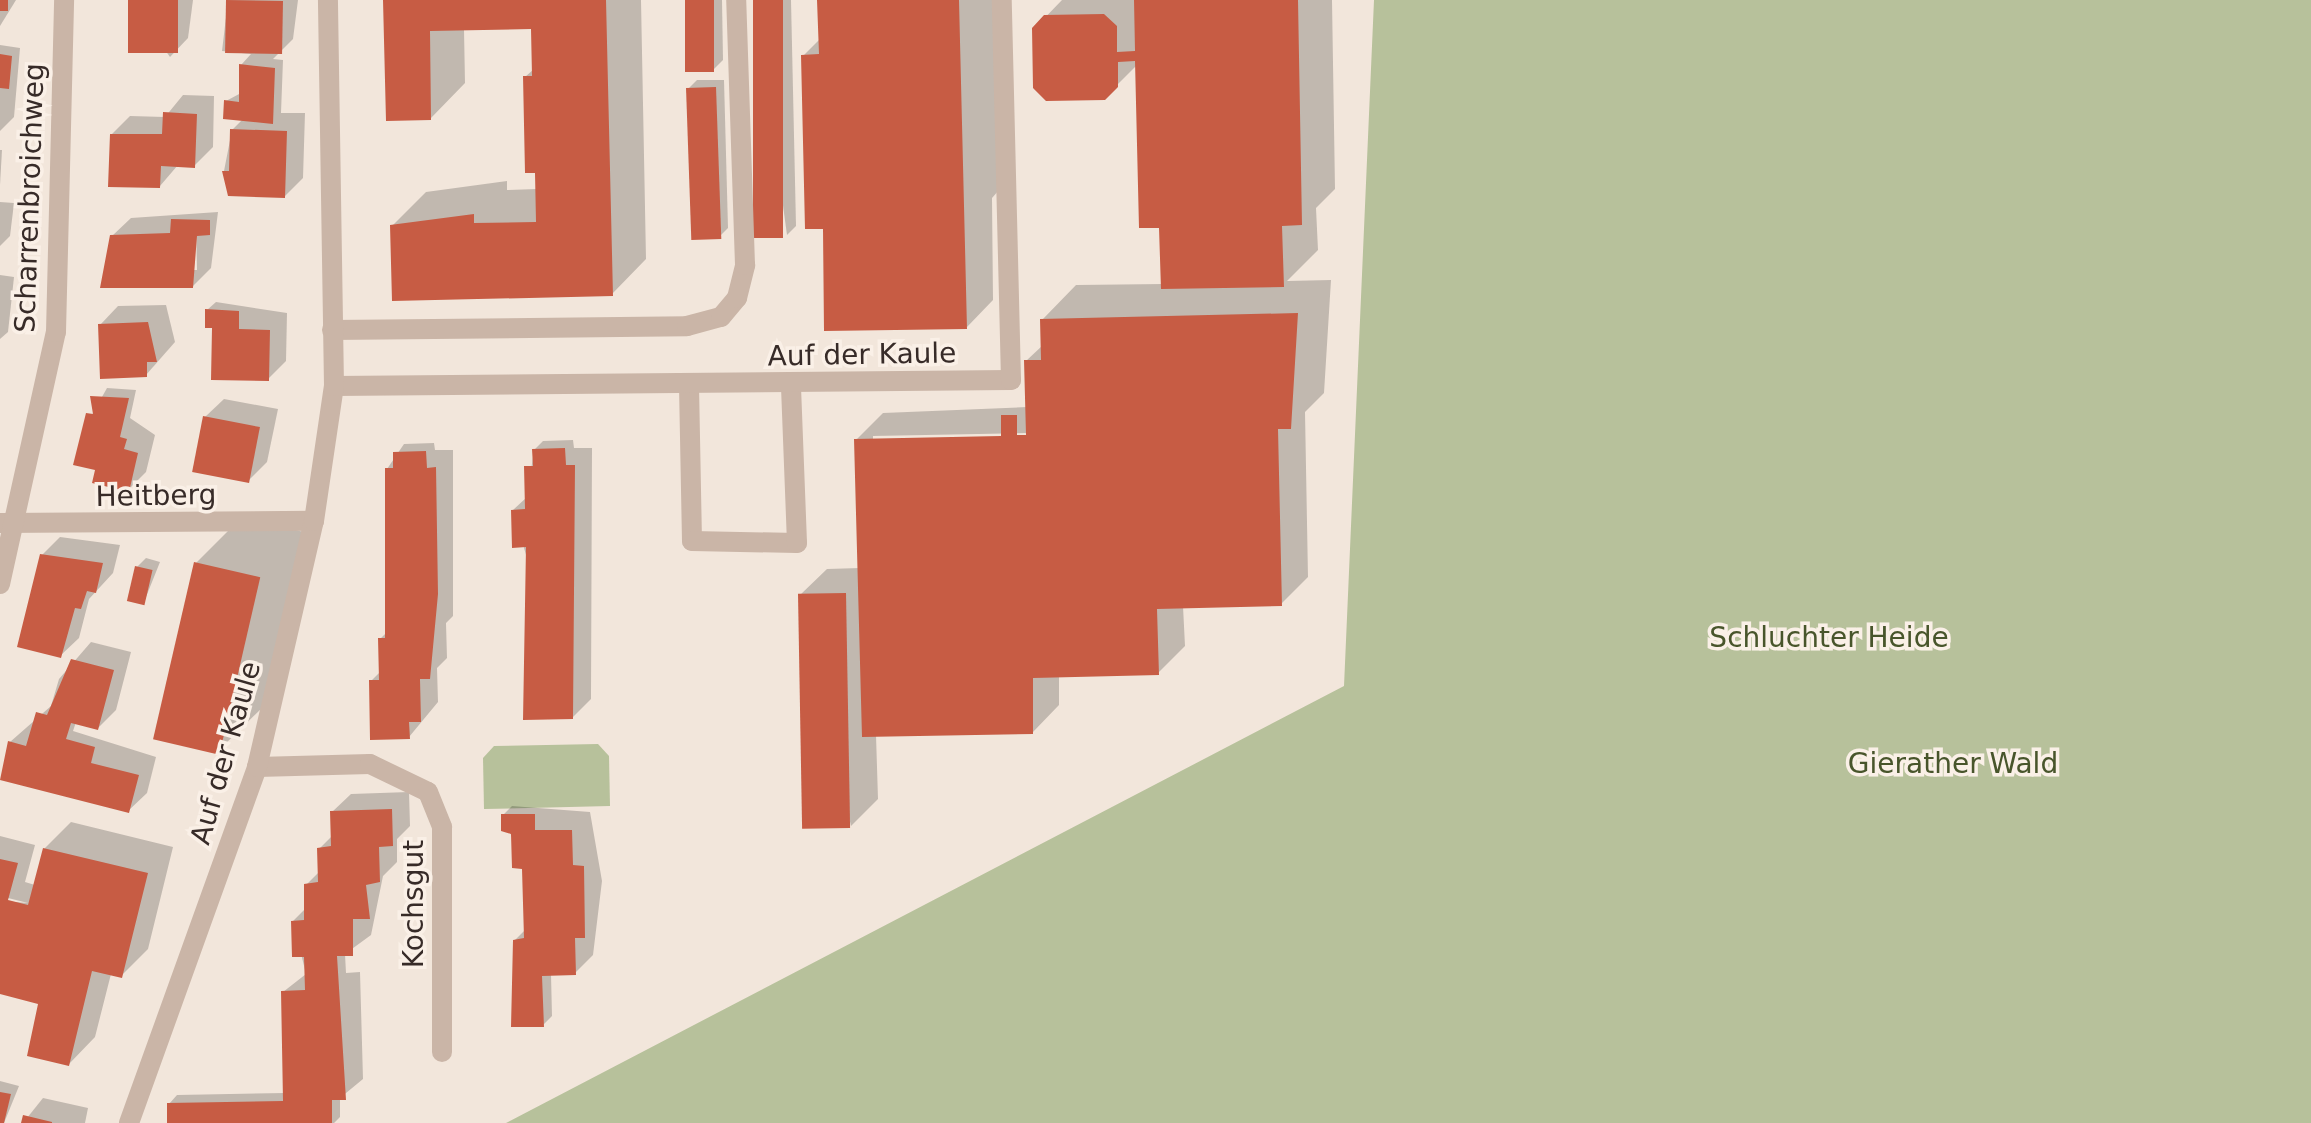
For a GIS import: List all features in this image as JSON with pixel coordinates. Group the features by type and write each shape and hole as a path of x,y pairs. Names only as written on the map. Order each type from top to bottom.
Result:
{"street":[{"name":"Scharrenbroichweg","path":"0,584 8,525 56,332 64,0"},
{"name":"Auf der Kaule","path":"129,1123 257,767 314,521 334,386 328,0"},
{"path":"332,330 687,326 721,317 737,298 745,265 736,0"},
{"name":"Auf der Kaule","path":"334,386 791,385 1011,380 1002,0"},
{"path":"689,385 692,541 797,543 791,385"},
{"name":"Heitberg","path":"8,525 314,521"},
{"name":"Kochsgut","path":"257,767 370,764 428,792 442,827 442,1052"}],"green space":[{"name":"Schluchter Heide","path":"1374,0 2311,0 2311,1123 506,1123 1344,686"},
{"path":"598,744 609,756 610,806 484,809 483,758 494,746"}],"building":[{"path":"0,0 8,0 8,11 0,11"},
{"path":"128,0 178,0 178,53 128,53"},
{"path":"226,0 283,1 282,54 225,53"},
{"path":"383,0 606,0 613,296 392,301 390,225 474,214 474,223 536,222 535,173 525,173 523,76 532,76 531,29 430,31 431,120 386,121"},
{"path":"685,0 714,0 714,72 685,72"},
{"path":"753,0 783,0 783,238 753,238"},
{"path":"817,0 959,0 967,329 824,331 823,229 805,229 801,55 819,54"},
{"path":"1134,0 1298,0 1302,225 1282,226 1284,287 1161,289 1159,228 1139,228 1135,61 1118,62 1118,87 1105,100 1046,101 1033,88 1032,28 1044,15 1104,14 1117,26 1117,52 1135,51"},
{"path":"0,54 12,56 9,89 0,88"},
{"path":"239,64 275,68 273,124 223,119 224,100 239,102"},
{"path":"716,87 721,239 691,240 686,88"},
{"path":"163,112 197,114 195,168 161,166 160,188 108,187 110,134 162,134"},
{"path":"230,129 287,131 285,198 228,196 222,171 229,171"},
{"path":"171,219 210,220 210,235 197,236 193,288 100,288 110,235 170,233"},
{"path":"205,309 239,311 239,329 270,330 269,381 211,380 212,328 205,328"},
{"path":"1298,313 1291,429 1278,429 1282,606 1157,609 1159,675 1033,678 1033,734 862,737 854,439 1001,436 1001,415 1017,415 1017,435 1026,435 1024,360 1041,360 1040,319"},
{"path":"148,322 157,362 147,362 147,377 100,379 98,324"},
{"path":"90,396 129,398 120,437 127,439 124,449 138,453 129,492 92,483 95,470 73,465 86,413 93,414"},
{"path":"203,416 260,427 249,483 192,472"},
{"path":"565,448 566,465 575,465 573,719 523,720 526,547 512,548 511,510 525,509 524,466 533,466 532,449"},
{"path":"426,451 427,468 436,467 438,594 430,679 420,679 421,722 409,722 410,739 370,740 369,680 379,680 378,638 385,638 385,468 393,468 393,452"},
{"path":"40,554 103,563 96,593 87,591 81,609 75,608 61,658 17,647"},
{"path":"194,562 260,577 219,755 153,739"},
{"path":"135,566 153,570 144,605 127,601"},
{"path":"846,593 850,828 802,829 798,594"},
{"path":"71,659 114,670 98,730 71,723 66,739 95,747 91,763 139,775 129,813 0,780 8,741 26,746 36,712 47,715"},
{"path":"392,809 393,846 379,847 380,882 366,885 370,919 353,919 353,956 337,956 346,1100 332,1100 332,1123 167,1123 167,1103 283,1101 281,991 305,990 304,957 292,957 291,921 304,920 304,884 318,882 317,848 331,846 330,811"},
{"path":"501,814 535,814 535,830 572,830 573,865 584,866 585,938 575,938 576,975 542,976 544,1027 511,1027 513,940 524,938 522,869 512,868 511,834 501,831"},
{"path":"43,848 148,873 122,978 92,971 69,1066 27,1056 38,1004 0,994 0,859 18,863 8,900 28,905"},
{"path":"0,1092 11,1094 4,1123 0,1123"},
{"path":"23,1115 52,1122 52,1123 21,1123"}],"park label":[{"name":"Gierather Wald","path":"1953,764"}]}
